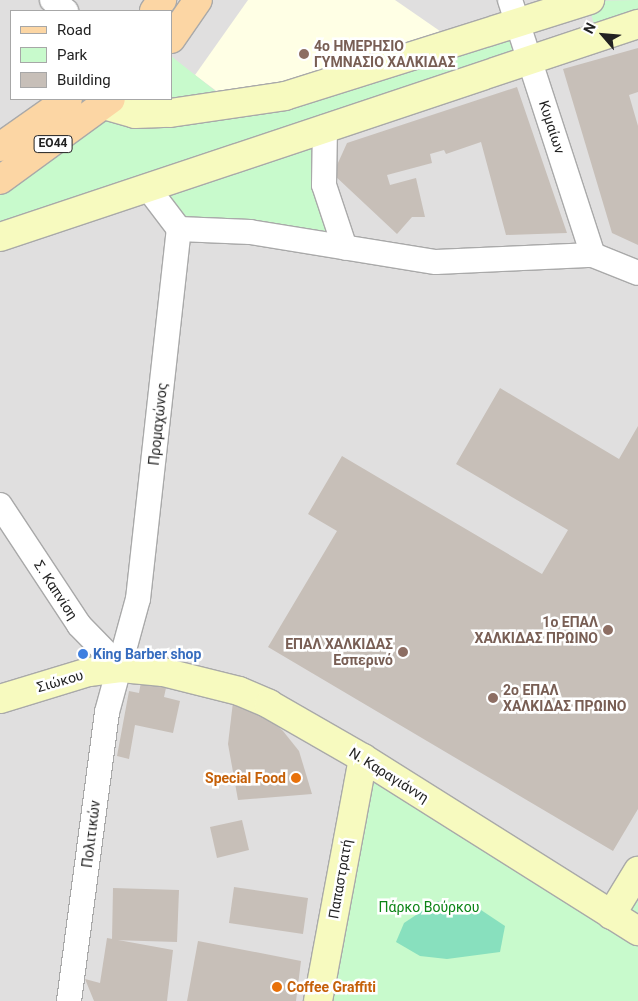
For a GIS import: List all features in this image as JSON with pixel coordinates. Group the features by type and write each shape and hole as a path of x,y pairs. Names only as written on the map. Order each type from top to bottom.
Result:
{"main road":[{"path":"172,38 198,0"},
{"name":"ΕΟ44","path":"0,147 67,100"},
{"name":"ΕΟ44","path":"0,180 108,102"}],"street":[{"path":"52,0 65,10"},
{"path":"108,102 149,114 248,104 514,12 590,0"},
{"name":"Κυμαίων","path":"514,12 593,254"},
{"path":"0,237 638,24"},
{"path":"326,127 324,184 345,248"},
{"path":"147,187 178,229 227,229 436,262 593,254 638,273"},
{"name":"Προμαχώνος","path":"120,668 138,599 178,229"},
{"name":"Σ. Καπνίση","path":"0,505 79,625 120,668"},
{"name":"Σιώκου","path":"0,699 88,672 120,668"},
{"name":"Ν. Καραγιάννη","path":"120,668 184,676 248,694 363,758 611,915 638,930"},
{"name":"Πολιτικών","path":"69,1001 104,734 120,668"},
{"name":"Παπαστρατή","path":"318,1001 363,758"},
{"path":"611,915 638,871"}],"shaded area":[{"path":"0,0 638,0 638,1001 0,1001"},
{"name":"4ο ΗΜΕΡΗΣΙΟ ΓΥΜΝΑΣΙΟ ΧΑΛΚΙΔΑΣ","path":"248,0 395,0 450,38 295,88 223,96 195,75"}],"green space":[{"path":"638,0 638,24 598,37 587,1"},
{"path":"519,25 530,60 326,127 345,248 179,229 147,187 0,237 0,147 67,100 172,100 172,57 223,97"},
{"name":"Πάρκο Βούρκου","path":"363,758 615,909 638,871 638,1001 316,1001"},
{"path":"437,901 475,906 505,926 500,952 447,959 420,956 396,942 404,923"}],"building":[{"path":"638,48 638,92 629,95 638,126 638,245 612,233 563,69"},
{"path":"517,87 567,233 506,235 481,142 446,154 444,150 430,154 432,163 387,175 390,185 416,178 425,217 412,217 397,234 333,174 347,143"},
{"path":"500,388 619,459 638,426 638,809 613,851 268,647 337,531 308,514 342,456 542,574 568,530 456,464"},
{"path":"141,682 166,688 164,697 180,701 173,733 135,725 129,759 117,756 129,691 139,693"},
{"path":"233,702 267,717 283,731 299,751 312,794 238,800 228,744"},
{"path":"242,820 249,850 217,858 210,827"},
{"path":"234,887 308,898 303,934 229,923"},
{"path":"113,888 179,890 177,942 112,940"},
{"path":"107,938 173,950 167,1001 94,1001 85,979 100,983"},
{"path":"198,941 301,961 296,1001 187,1001"}],"place":[{"name":"4ο ΗΜΕΡΗΣΙΟ ΓΥΜΝΑΣΙΟ ΧΑΛΚΙΔΑΣ","path":"304,54"},
{"name":"1ο ΕΠΑΛ ΧΑΛΚΙΔΑΣ ΠΡΩΙΝΟ","path":"608,630"},
{"name":"ΕΠΑΛ ΧΑΛΚΙΔΑΣ Εσπερινό","path":"403,652"},
{"name":"King Barber shop","path":"83,654"},
{"name":"2ο ΕΠΑΛ ΧΑΛΚΙΔΑΣ ΠΡΩΙΝΟ","path":"493,698"},
{"name":"Special Food","path":"296,778"},
{"name":"Coffee Graffiti","path":"277,987"}]}
